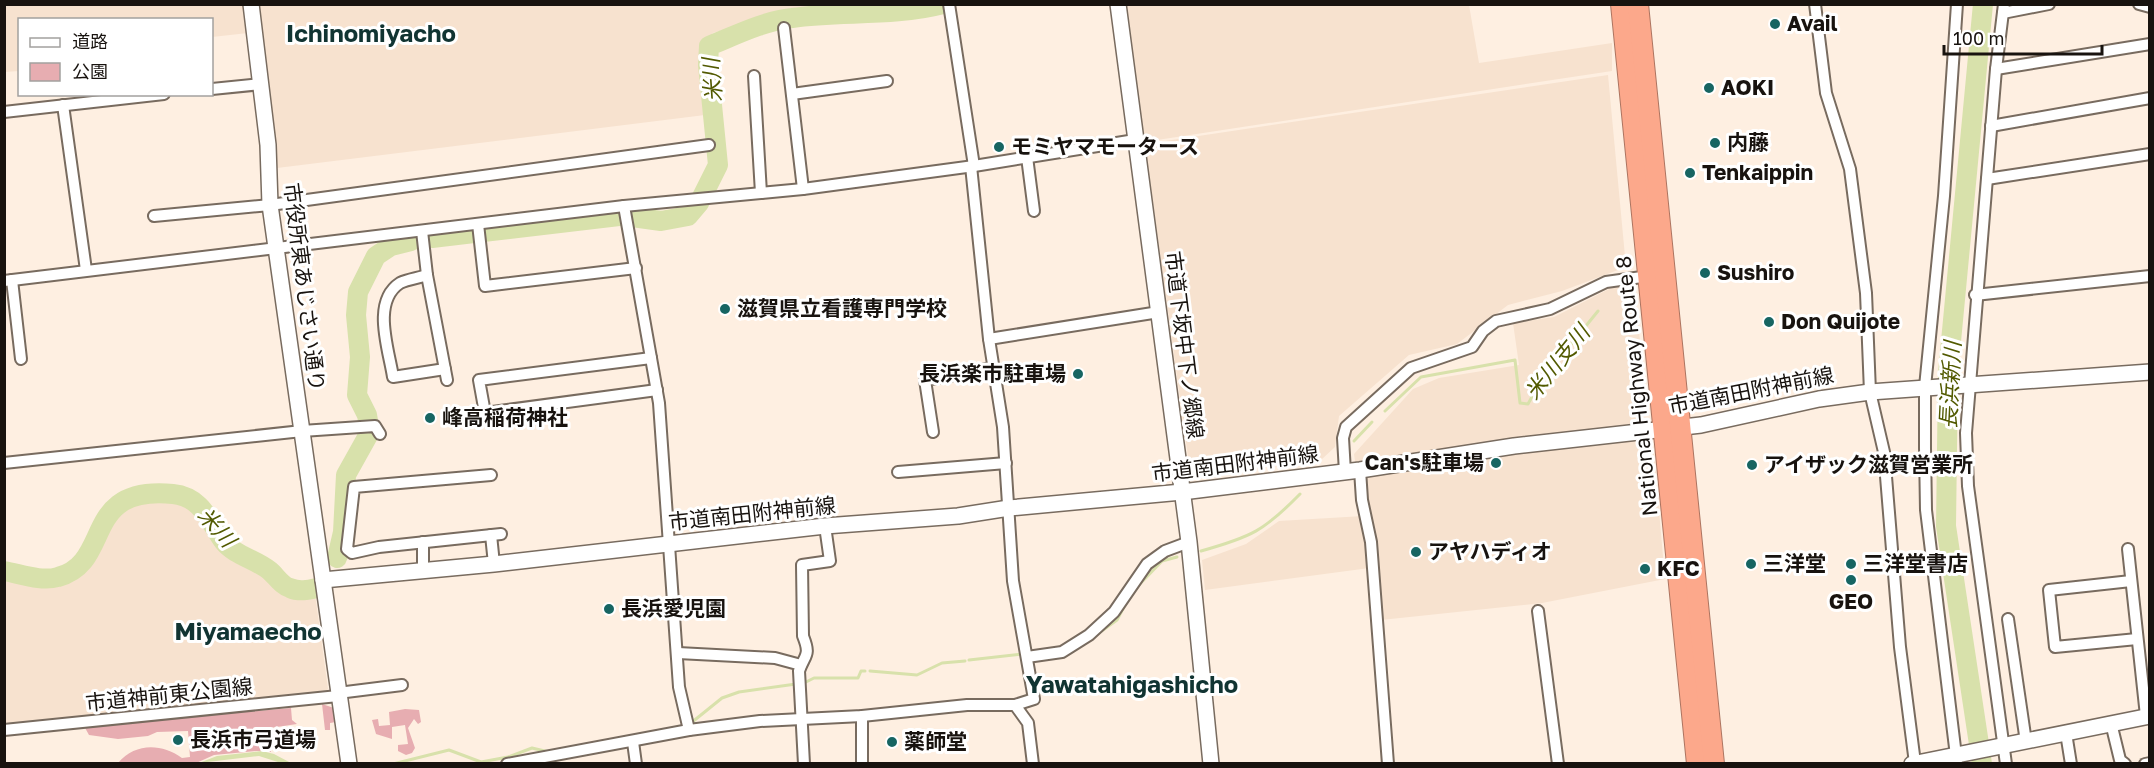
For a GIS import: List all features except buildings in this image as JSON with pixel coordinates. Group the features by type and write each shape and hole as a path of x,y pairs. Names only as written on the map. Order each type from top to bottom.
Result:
{"highway":[{"name":"National Highway Route 8","path":"1621,4 1649,276 1673,429 1714,764"},
{"name":"National Highway Route 8","path":"1638,4 1673,429 1697,764"}],"street":[{"name":"市役所東あじさい通り","path":"251,4 268,145 270,206 302,431 331,580 338,695 349,764"},
{"name":"市道下坂中下ノ郷線","path":"1118,4 1189,542 1211,764"},
{"path":"1815,4 1826,93 1850,169 1866,293 1870,392 1884,452 1900,647 1913,763 1956,760 2026,741 2148,716 2128,549"},
{"path":"1956,760 1926,510 1925,387 1944,196 1957,4"},
{"path":"2006,764 1968,486 1966,433 1968,384 1995,69 2004,9 2049,4"},
{"path":"2139,4 2150,7"},
{"path":"507,764 547,761 689,730 760,721 862,716 967,705 1016,705 1034,699 1013,581 1006,463 988,339 972,166 950,7"},
{"path":"784,28 803,189"},
{"path":"1995,69 2150,44"},
{"path":"754,76 760,193"},
{"path":"792,94 887,81"},
{"path":"213,89 261,84"},
{"path":"4,112 146,96"},
{"path":"1991,126 2150,98"},
{"path":"63,105 86,270"},
{"path":"21,359 8,280 624,206 803,189 972,166 1135,140"},
{"path":"153,216 270,206 709,145"},
{"path":"1987,179 2150,154"},
{"path":"1027,157 1034,211"},
{"path":"624,206 657,390 680,687 689,730"},
{"path":"478,224 485,286 636,268"},
{"path":"422,231 427,275 446,374 393,377 384,320 386,301 393,290 403,282 427,275"},
{"path":"1388,764 1371,542 1362,500 1343,438 1346,427 1411,368 1455,355 1472,347 1483,331 1496,321 1550,309 1606,282 1649,276"},
{"path":"1976,295 2150,276"},
{"path":"988,339 1160,312"},
{"path":"651,358 479,380 476,390 484,413 657,390"},
{"path":"933,432 925,380 993,368"},
{"name":"市道南田附神前線","path":"331,580 494,564 825,526 958,516 1010,508 1182,492 1352,471 1514,446 1673,429 1819,399 1870,392 2150,372"},
{"path":"4,463 302,431 373,429"},
{"path":"898,472 1006,463"},
{"path":"491,475 354,487 349,552 496,534 494,564"},
{"path":"804,764 799,671 807,658 807,647 803,636 802,565 830,561 825,526"},
{"path":"423,542 423,570"},
{"path":"1027,657 1062,652 1089,635 1114,612 1147,564 1165,551 1189,542"},
{"path":"331,580 336,586 332,598 339,651 338,695"},
{"path":"2132,581 2049,590 2055,647 2138,639"},
{"path":"1538,612 1558,764"},
{"path":"2008,619 2026,741"},
{"path":"678,653 776,658 801,665"},
{"name":"市道神前東公園線","path":"4,730 338,695 402,684"},
{"path":"1016,705 1028,723 1033,764"},
{"path":"861,764 862,716"},
{"path":"2111,723 2120,760 2126,764"},
{"path":"2066,733 2071,764"},
{"path":"633,742 636,764"}],"shaded area":[{"path":"5,5 244,5 248,33 213,37 213,18 18,18 18,71 5,72"},
{"path":"257,5 911,5 853,11 781,12 713,33 702,45 699,61 705,115 277,168"},
{"path":"1127,5 1469,5 1479,63 1612,43 1612,71 1144,142"},
{"path":"1608,75 1626,267 1562,291 1508,305 1457,344 1409,355 1339,416 1335,447 1321,460 1201,474 1189,464 1145,144"},
{"path":"1634,284 1647,407 1642,418 1645,442 1654,453 1665,579 1542,603 1381,620 1377,567 1205,590 1202,560 1246,544 1279,521 1363,516 1354,454 1413,389 1439,378 1519,365 1513,323 1554,317 1611,288"},
{"path":"168,497 190,502 197,508 221,548 264,573 283,591 299,595 315,594 328,689 324,694 5,724 5,576 46,586 62,581 79,569 93,554 111,517 121,505"},
{"path":"262,751 274,754 291,763 281,763 259,756 199,763 217,756"}],"green space":[{"path":"322,704 334,708 336,722 330,723 330,730 325,730"},
{"path":"291,708 292,720 297,724 270,728 271,752 214,755 194,764 118,763 132,752 149,747 166,750 182,758 190,757 188,731 157,732 148,736 118,739 89,735 84,726"},
{"path":"405,709 419,710 421,722 418,724 414,719 408,728 415,748 412,753 406,755 398,751 398,745 408,744 405,725 392,727 392,739 376,734 372,720 378,719 379,726 390,725 389,712"}],"waterway":[{"name":"米川","path":"632,217 661,221 688,216 699,203 718,165 708,65 709,46 750,29 782,20 811,16 905,11 943,4"},
{"name":"長浜新川","path":"1982,764 1946,526 1948,373 1983,4"},
{"name":"米川","path":"483,232 619,216"},
{"name":"米川","path":"432,238 474,233"},
{"name":"米川","path":"337,558 343,532 346,475 370,432 367,415 357,395 360,357 356,315 358,292 376,256 391,246 411,241"},
{"name":"米川支川","path":"1385,411 1421,377 1515,360 1520,403 1528,404 1539,384 1598,311"},
{"name":"米川支川","path":"1354,441 1372,422"},
{"name":"米川","path":"4,571 38,578 58,577 75,569 87,556 111,512 124,501 144,494 173,494 183,496 198,505 228,547 265,567 284,585 300,590 317,588"},
{"name":"米川支川","path":"1201,551 1245,537 1256,531 1276,517 1300,494"},
{"name":"米川支川","path":"1137,587 1162,561 1177,557"},
{"name":"米川支川","path":"1082,645 1117,620 1125,605"},
{"name":"米川支川","path":"969,660 1022,654"},
{"name":"米川支川","path":"870,671 917,675 942,663 965,661"},
{"name":"米川支川","path":"806,682 814,678 858,678 861,671 865,671"},
{"name":"米川支川","path":"691,723 722,698 739,692 796,684"},
{"name":"米川支川","path":"393,764 449,750 481,762 508,757 532,748 549,752"}],"place":[{"name":"Avail","path":"1775,24"},
{"name":"AOKI","path":"1709,88"},
{"name":"内藤","path":"1715,143"},
{"name":"モミヤマモータース","path":"999,147"},
{"name":"Tenkaippin","path":"1690,173"},
{"name":"Sushiro","path":"1705,273"},
{"name":"滋賀県立看護専門学校","path":"725,309"},
{"name":"Don Quijote","path":"1769,322"},
{"name":"長浜楽市駐車場","path":"1078,374"},
{"name":"峰高稲荷神社","path":"430,418"},
{"name":"Can's駐車場","path":"1496,463"},
{"name":"アイザック滋賀営業所","path":"1752,465"},
{"name":"アヤハディオ","path":"1416,552"},
{"name":"三洋堂","path":"1751,564"},
{"name":"三洋堂書店","path":"1851,564"},
{"name":"KFC","path":"1645,569"},
{"name":"GEO","path":"1851,580"},
{"name":"長浜愛児園","path":"609,609"},
{"name":"長浜市弓道場","path":"178,740"},
{"name":"薬師堂","path":"892,742"}],"district":[{"name":"Ichinomiyacho","path":"371,34"},
{"name":"Miyamaecho","path":"248,632"},
{"name":"Yawatahigashicho","path":"1132,685"}]}
